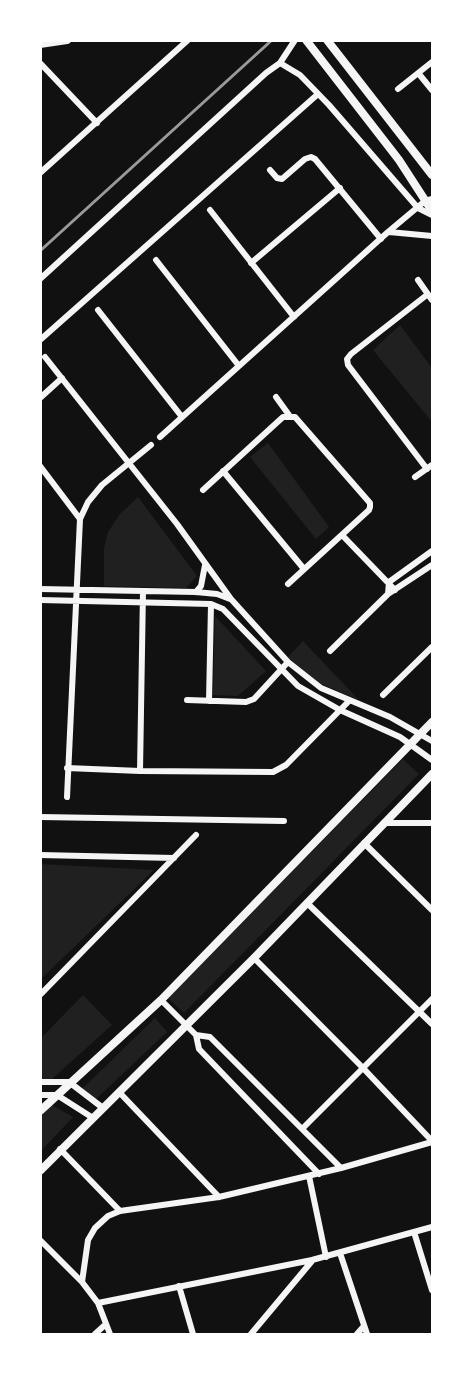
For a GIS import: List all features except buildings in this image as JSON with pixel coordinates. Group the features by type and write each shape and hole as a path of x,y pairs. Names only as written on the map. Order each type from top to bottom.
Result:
{"street":[{"path":"40,44 67,40"},
{"path":"41,171 188,40"},
{"path":"40,279 280,63 295,40"},
{"path":"306,40 429,200 432,213"},
{"path":"327,40 432,175"},
{"path":"398,89 432,62"},
{"path":"40,63 97,123"},
{"path":"280,63 300,75 418,208 432,213"},
{"path":"419,74 432,90"},
{"path":"40,340 318,94"},
{"path":"270,170 277,178 282,179 305,159 311,157 315,159 381,239"},
{"path":"251,263 340,188"},
{"path":"160,437 388,232 429,200"},
{"path":"210,210 294,317"},
{"path":"388,232 432,236"},
{"path":"156,260 239,366"},
{"path":"415,477 430,467 348,365 347,359 430,297 418,280"},
{"path":"98,310 182,417"},
{"path":"45,357 129,462 231,599 288,662 321,688 390,717 432,741"},
{"path":"40,398 62,378"},
{"path":"276,397 289,416"},
{"path":"202,490 282,417 295,417 370,503 369,510 288,584"},
{"path":"67,797 80,519 88,502 102,485 151,445"},
{"path":"40,466 80,519"},
{"path":"224,471 304,569"},
{"path":"342,535 395,590"},
{"path":"388,594 389,582 432,551"},
{"path":"330,651 388,594 432,568 423,557"},
{"path":"195,592 201,586 206,564"},
{"path":"40,589 195,592 217,594 231,599"},
{"path":"140,771 142,591"},
{"path":"40,600 211,604 223,609 298,686 340,710 384,728 432,760"},
{"path":"209,701 211,604"},
{"path":"383,695 432,647"},
{"path":"187,700 246,702 254,699 288,662"},
{"path":"67,768 273,772 286,765 349,701"},
{"path":"40,1111 161,1000 432,722"},
{"path":"40,1171 254,958 432,774"},
{"path":"40,817 284,821"},
{"path":"384,823 432,823"},
{"path":"40,995 196,835"},
{"path":"364,843 432,910"},
{"path":"40,855 174,858"},
{"path":"307,903 432,1024"},
{"path":"82,1282 88,1240 95,1228 108,1216 120,1211 219,1197 319,1174 432,1141 254,958"},
{"path":"303,1128 432,999"},
{"path":"161,1000 196,1035 199,1049 319,1174"},
{"path":"196,1035 210,1037 341,1168"},
{"path":"40,1082 69,1083 103,1108"},
{"path":"119,1092 219,1197"},
{"path":"40,1095 57,1095 93,1118"},
{"path":"60,1149 120,1211"},
{"path":"309,1176 326,1257"},
{"path":"98,1303 326,1257 432,1227"},
{"path":"414,1232 432,1290"},
{"path":"40,1240 82,1282 98,1303 110,1335"},
{"path":"340,1253 367,1335"},
{"path":"251,1335 312,1260"},
{"path":"179,1286 194,1335"},
{"path":"95,1335 106,1324"},
{"path":"357,1335 364,1326"}],"shaded area":[{"path":"400,325 432,368 432,422 373,350"},
{"path":"268,443 329,527 316,539 250,457"},
{"path":"138,497 197,576 186,588 104,586 104,548 108,532 120,514"},
{"path":"215,616 266,671 238,696 213,695"},
{"path":"303,641 359,700 308,678 288,657"},
{"path":"403,759 419,774 184,1013 168,998"},
{"path":"40,864 154,870 41,979"},
{"path":"83,995 112,1025 52,1079 41,1079 41,1038"},
{"path":"155,1018 167,1032 95,1100 82,1089"},
{"path":"52,1105 73,1117 41,1151 41,1116"}],"railway":[{"path":"40,251 272,40"}]}
